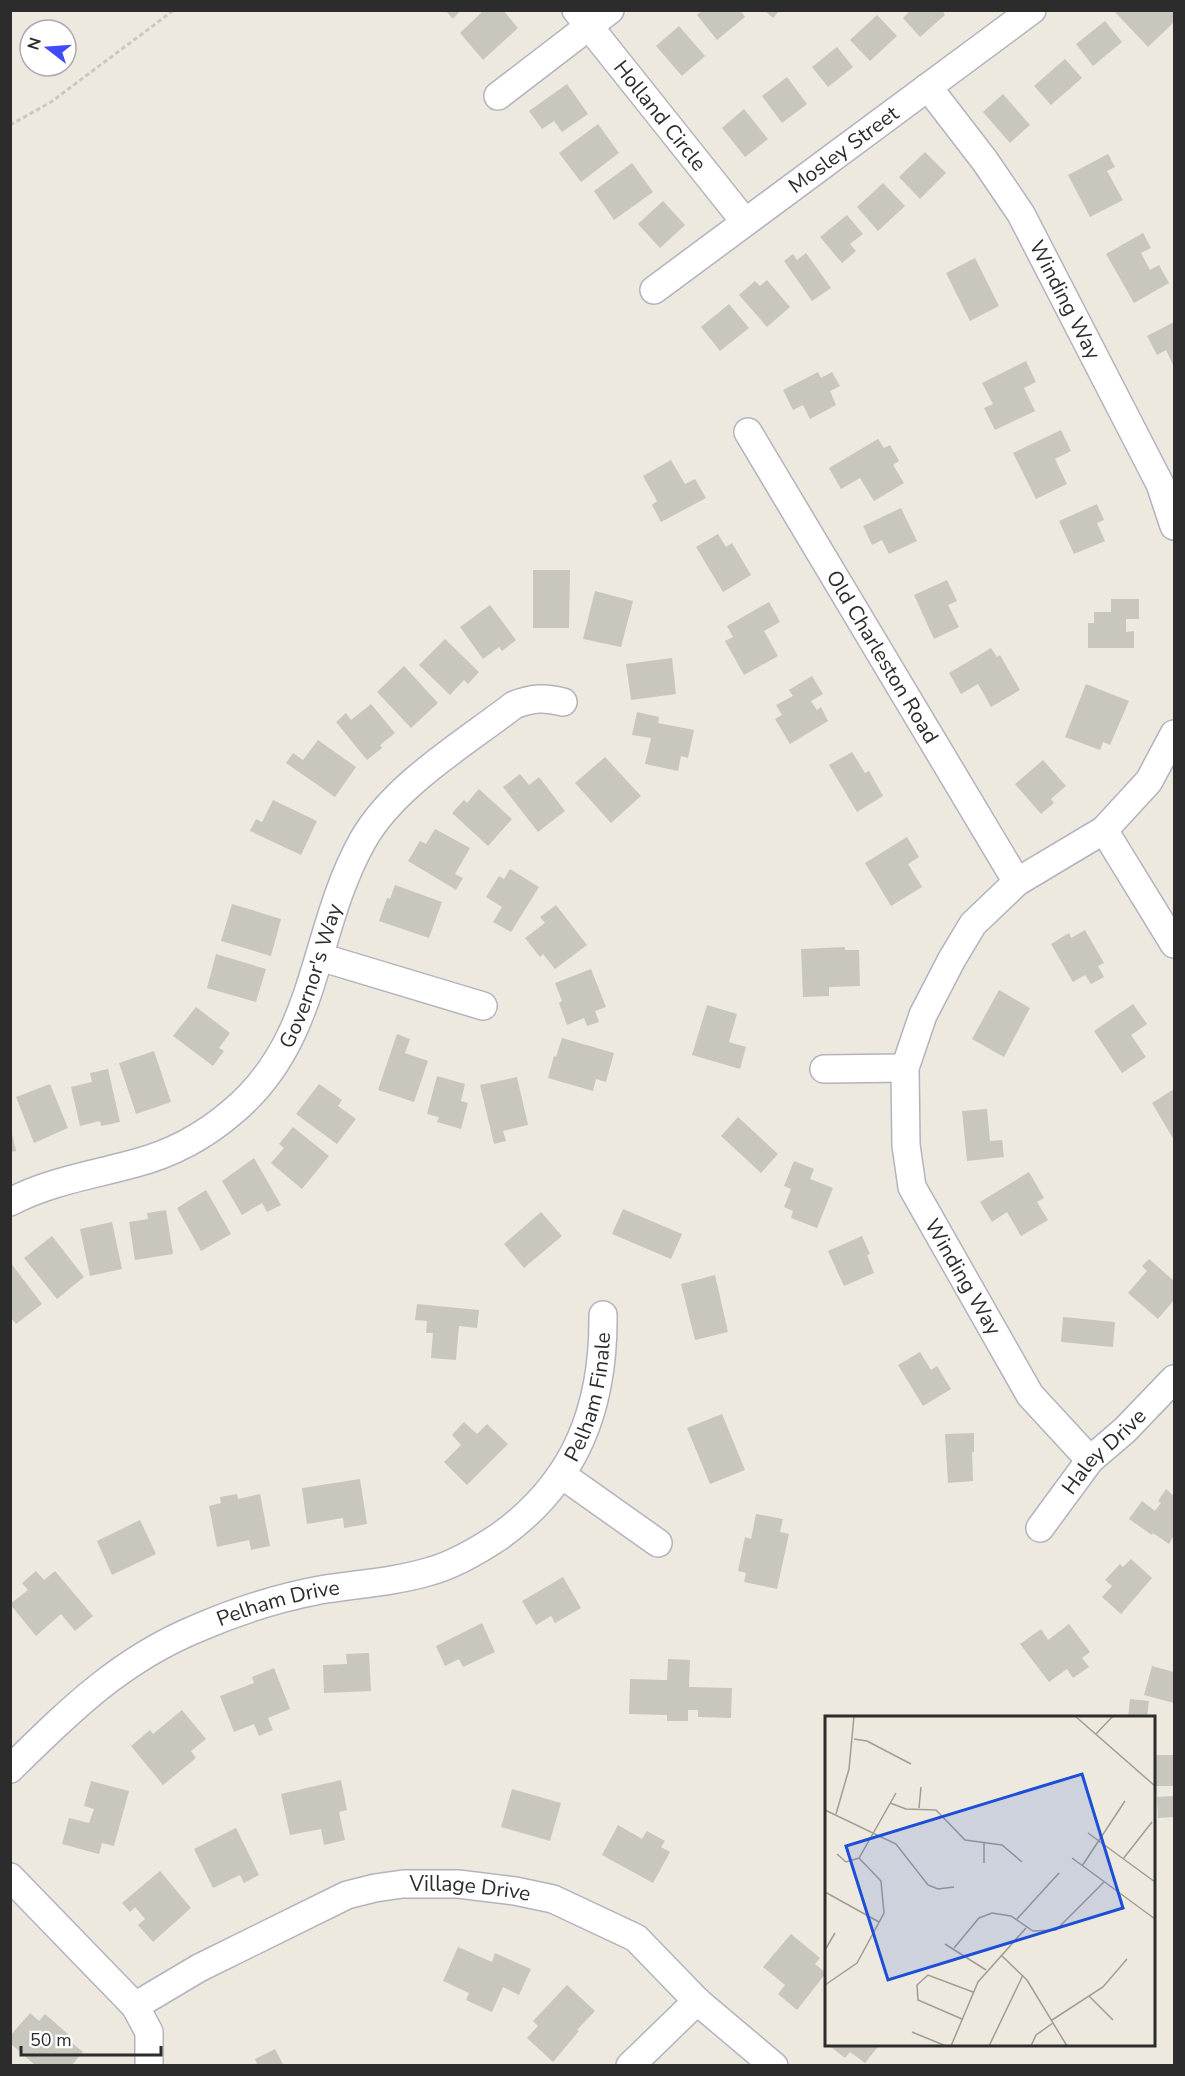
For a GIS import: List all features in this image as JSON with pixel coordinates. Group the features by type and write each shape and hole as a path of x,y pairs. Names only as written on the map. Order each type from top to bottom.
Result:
{"street":[{"name":"Mosley Street","path":"654,290 1032,10"},
{"path":"498,96 592,16"},
{"name":"Holland Circle","path":"592,16 745,222"},
{"name":"Winding Way","path":"928,87 985,161 1021,214 1160,484 1174,526"},
{"name":"Old Charleston Road","path":"748,432 1017,882"},
{"name":"Governor's Way","path":"10,1202 32,1191 80,1176 137,1163 170,1151 201,1135 229,1115 259,1087 282,1054 295,1030 308,998 349,867 364,838 380,816 402,792 514,705 531,698 549,698 563,702"},
{"name":"Winding Way","path":"1090,1460 1030,1395 912,1187 906,1144 905,1068 923,1016 973,924 1017,882 1104,830 1149,781 1174,734"},
{"path":"1104,830 1174,944"},
{"path":"320,957 483,1006"},
{"path":"824,1069 905,1068"},
{"name":"Pelham Finale","path":"562,1475 578,1447 600,1374 603,1315"},
{"name":"Haley Drive","path":"1040,1528 1090,1460 1125,1430 1174,1379"},
{"path":"562,1475 658,1543"},
{"name":"Pelham Drive","path":"10,1769 76,1704 113,1675 152,1649 197,1628 272,1602 319,1590 401,1579 451,1564 486,1546 521,1520 544,1499 562,1475"},
{"path":"10,1877 135,2006 149,2032 149,2066"},
{"name":"Village Drive","path":"135,2006 199,1968 262,1939 347,1895 404,1884 458,1884 515,1891 553,1899 636,1938 697,2001 774,2066"},
{"path":"630,2066 697,2001"}],"path":[{"path":"10,125 51,102 174,10"}],"building":[{"path":"445,10 461,10 453,19"},
{"path":"484,10 503,10 518,28 483,60 460,33"},
{"path":"703,10 740,10 745,17 717,40 697,15"},
{"path":"764,10 780,10 773,18"},
{"path":"911,10 942,10 945,15 920,37 903,18"},
{"path":"1117,10 1172,10 1174,22 1148,47 1115,12"},
{"path":"877,15 897,36 870,61 850,40"},
{"path":"1105,21 1122,42 1093,66 1076,44"},
{"path":"679,26 705,56 682,76 656,46"},
{"path":"837,47 853,67 828,87 812,67"},
{"path":"1065,59 1082,78 1051,105 1034,86"},
{"path":"787,77 807,104 782,123 762,96"},
{"path":"567,84 588,114 562,132 554,121 542,129 529,111"},
{"path":"1003,94 1030,125 1010,143 983,112"},
{"path":"744,109 768,139 745,157 722,128"},
{"path":"598,124 619,153 581,182 559,153"},
{"path":"925,152 946,173 920,199 899,177"},
{"path":"1108,154 1115,167 1107,171 1123,200 1090,217 1068,175"},
{"path":"632,163 653,192 614,220 594,191"},
{"path":"883,183 905,206 878,231 857,207"},
{"path":"663,201 685,225 660,248 638,224"},
{"path":"847,215 863,234 850,244 856,251 842,263 820,237"},
{"path":"1143,233 1151,248 1141,253 1150,270 1159,265 1169,283 1134,303 1106,254"},
{"path":"806,253 831,288 812,301 784,261 793,254 797,260"},
{"path":"975,258 999,306 970,321 946,273"},
{"path":"767,280 790,307 767,327 739,295 755,281 760,286"},
{"path":"729,304 749,328 720,351 701,327"},
{"path":"1174,322 1174,367 1166,350 1157,355 1147,336"},
{"path":"1026,361 1036,382 1024,388 1035,411 995,430 984,408 993,404 982,383"},
{"path":"818,372 821,378 832,372 840,386 830,391 836,405 810,419 803,405 793,410 783,390"},
{"path":"1061,430 1071,451 1055,459 1067,484 1036,499 1013,453"},
{"path":"878,439 884,448 890,445 899,461 893,465 904,483 874,501 860,478 841,489 829,468"},
{"path":"671,460 685,484 695,479 706,498 661,522 652,505 657,501 643,476"},
{"path":"1097,504 1104,520 1097,523 1105,541 1074,554 1059,521"},
{"path":"901,508 917,541 889,554 882,540 872,545 863,526"},
{"path":"718,534 726,547 732,543 751,575 723,592 696,547"},
{"path":"533,570 570,570 569,628 533,628"},
{"path":"947,580 957,601 948,605 959,627 934,639 914,595"},
{"path":"595,591 633,601 621,647 583,639"},
{"path":"1111,599 1139,599 1139,619 1126,619 1126,632 1134,631 1134,648 1088,648 1088,623 1094,623 1094,612 1111,612"},
{"path":"769,602 780,622 764,631 778,656 744,675 725,641 733,637 727,626"},
{"path":"490,605 516,640 502,651 499,647 483,659 460,627"},
{"path":"445,639 479,672 468,684 464,680 450,695 419,665"},
{"path":"991,648 997,657 1000,655 1020,690 991,707 978,684 961,694 949,673"},
{"path":"672,658 676,694 631,700 626,664"},
{"path":"404,666 438,703 411,728 377,692"},
{"path":"812,676 823,694 811,701 817,710 821,707 828,721 790,744 775,719 782,715 776,705 793,696 789,690"},
{"path":"1086,684 1129,701 1110,745 1103,742 1100,750 1065,737"},
{"path":"371,704 395,733 367,760 336,722 346,713 351,720"},
{"path":"637,712 659,717 658,723 694,730 688,758 681,756 678,771 645,764 651,738 632,735"},
{"path":"318,740 356,767 335,797 286,763 293,753 303,760"},
{"path":"852,752 865,773 869,771 883,796 857,812 829,765"},
{"path":"605,757 641,796 611,823 575,783"},
{"path":"1043,760 1066,786 1051,799 1054,803 1041,814 1015,784"},
{"path":"520,774 529,785 539,777 565,811 538,832 503,787"},
{"path":"479,789 512,819 488,846 452,813 464,800 467,803"},
{"path":"273,800 317,821 301,855 250,831 256,819 262,822"},
{"path":"435,829 470,848 455,874 463,878 456,890 408,861 420,841 426,844"},
{"path":"907,837 919,857 908,864 922,887 891,906 865,863"},
{"path":"510,869 539,887 511,932 493,922 502,907 486,897 499,876 504,879"},
{"path":"395,885 442,902 429,938 379,921 387,898 390,899"},
{"path":"232,904 281,919 271,956 221,941"},
{"path":"556,905 587,945 555,969 543,954 540,957 525,938 545,923 540,917"},
{"path":"1085,930 1104,963 1098,966 1104,977 1091,984 1085,975 1073,982 1051,944 1069,933 1071,938"},
{"path":"845,947 845,950 859,950 860,986 829,987 829,996 803,997 801,949"},
{"path":"216,954 266,969 256,1002 207,988"},
{"path":"591,969 606,1007 595,1011 599,1022 587,1026 584,1018 567,1025 555,983"},
{"path":"999,990 1030,1008 1004,1057 972,1039"},
{"path":"1133,1004 1147,1024 1131,1035 1146,1057 1122,1073 1094,1031"},
{"path":"707,1005 737,1014 729,1042 746,1047 740,1069 692,1055"},
{"path":"196,1007 230,1033 219,1048 224,1051 213,1066 173,1036"},
{"path":"397,1034 410,1039 405,1053 428,1061 414,1102 378,1090"},
{"path":"562,1038 614,1053 606,1082 596,1079 593,1091 548,1078"},
{"path":"154,1051 171,1102 136,1114 119,1063"},
{"path":"108,1069 120,1122 101,1126 100,1121 80,1126 71,1087 92,1082 90,1073"},
{"path":"437,1076 465,1084 461,1101 468,1103 461,1129 437,1122 439,1117 427,1114"},
{"path":"517,1077 528,1125 503,1131 506,1141 494,1144 480,1085"},
{"path":"50,1084 68,1128 34,1143 16,1097"},
{"path":"319,1084 342,1100 338,1106 356,1119 337,1144 296,1114"},
{"path":"1174,1089 1174,1140 1152,1103"},
{"path":"987,1109 990,1141 1002,1140 1004,1157 967,1161 962,1111"},
{"path":"738,1117 778,1154 761,1173 721,1136"},
{"path":"10,1126 16,1151 10,1152"},
{"path":"293,1127 329,1156 302,1189 271,1163 284,1148 279,1144"},
{"path":"254,1158 281,1205 267,1212 262,1203 242,1215 222,1181"},
{"path":"794,1161 814,1169 810,1179 833,1188 817,1228 791,1218 793,1211 784,1207 791,1189 784,1186"},
{"path":"1029,1172 1044,1198 1037,1202 1048,1220 1021,1236 1007,1212 992,1222 980,1202"},
{"path":"206,1190 231,1234 201,1251 177,1208"},
{"path":"623,1209 682,1234 671,1259 612,1234"},
{"path":"166,1210 173,1254 135,1260 129,1222 148,1219 147,1213"},
{"path":"541,1212 562,1236 524,1268 504,1244"},
{"path":"112,1222 122,1269 90,1276 80,1229"},
{"path":"52,1236 84,1277 57,1299 24,1258"},
{"path":"862,1236 870,1254 867,1255 874,1273 844,1286 828,1251"},
{"path":"1149,1259 1174,1281 1174,1300 1158,1319 1128,1293 1147,1271 1142,1266"},
{"path":"10,1262 42,1304 16,1324 10,1317"},
{"path":"715,1275 728,1332 695,1340 681,1284"},
{"path":"417,1304 479,1310 477,1328 459,1326 456,1360 431,1358 433,1333 426,1333 427,1321 415,1320"},
{"path":"1063,1317 1115,1322 1113,1347 1061,1342"},
{"path":"920,1352 931,1370 937,1366 951,1389 923,1406 898,1365"},
{"path":"722,1414 745,1470 710,1484 687,1428"},
{"path":"464,1422 477,1434 487,1424 508,1444 467,1485 444,1462 461,1445 452,1435"},
{"path":"974,1433 973,1481 948,1483 945,1434"},
{"path":"360,1479 367,1524 344,1528 343,1518 307,1524 302,1488"},
{"path":"1166,1489 1174,1496 1174,1535 1169,1544 1129,1519 1142,1501 1155,1511"},
{"path":"237,1494 238,1499 260,1494 270,1546 251,1550 249,1540 217,1547 209,1506 221,1503 220,1497"},
{"path":"756,1514 783,1519 780,1532 789,1534 777,1589 744,1582 746,1573 738,1571 745,1537 751,1539"},
{"path":"140,1520 156,1554 112,1575 97,1541"},
{"path":"1131,1559 1152,1578 1121,1614 1102,1597 1112,1586 1105,1580 1120,1564 1123,1567"},
{"path":"36,1571 44,1580 55,1571 93,1616 75,1631 61,1614 36,1636 10,1604 28,1590 22,1583"},
{"path":"563,1577 581,1608 555,1623 551,1616 536,1625 522,1601"},
{"path":"482,1623 495,1652 463,1667 459,1659 445,1666 436,1646"},
{"path":"1069,1624 1090,1652 1082,1658 1089,1667 1073,1678 1067,1669 1049,1682 1020,1644 1041,1629 1048,1640"},
{"path":"369,1653 371,1691 324,1693 323,1665 347,1664 346,1654"},
{"path":"668,1659 690,1660 689,1687 732,1688 731,1718 698,1717 698,1710 688,1710 688,1721 667,1721 667,1715 629,1714 630,1679 667,1680"},
{"path":"1152,1666 1174,1672 1174,1703 1144,1695"},
{"path":"274,1668 290,1709 268,1718 273,1730 259,1736 254,1724 234,1732 220,1696 254,1683 252,1677"},
{"path":"1130,1699 1149,1701 1147,1716 1128,1716"},
{"path":"182,1710 206,1739 191,1751 196,1758 163,1785 131,1746 150,1730 153,1734"},
{"path":"1155,1755 1174,1755 1174,1786 1155,1786"},
{"path":"341,1780 347,1810 339,1812 345,1840 324,1845 321,1829 290,1835 281,1794"},
{"path":"91,1781 129,1791 114,1846 102,1843 99,1854 62,1844 69,1818 89,1823 94,1809 84,1806"},
{"path":"512,1789 561,1803 550,1841 501,1827"},
{"path":"1174,1796 1174,1817 1158,1818 1157,1797"},
{"path":"618,1825 642,1839 647,1831 665,1841 661,1847 670,1852 653,1883 602,1855"},
{"path":"236,1828 259,1875 244,1883 240,1875 213,1888 194,1849"},
{"path":"160,1871 191,1908 153,1942 138,1925 145,1919 135,1907 130,1912 122,1903"},
{"path":"791,1934 820,1958 815,1964 825,1974 797,2010 778,1994 785,1985 763,1967"},
{"path":"458,1947 492,1962 495,1953 531,1969 519,1995 503,1987 492,2012 466,2000 469,1993 443,1981"},
{"path":"567,1985 595,2011 577,2030 579,2031 553,2062 527,2038 538,2026 533,2021"},
{"path":"30,2013 39,2021 45,2014 68,2034 65,2037 83,2052 71,2066 36,2066 10,2043 10,2036"},
{"path":"830,2046 878,2046 865,2063 850,2052 845,2058"},
{"path":"275,2049 284,2066 258,2066 255,2059"}]}
